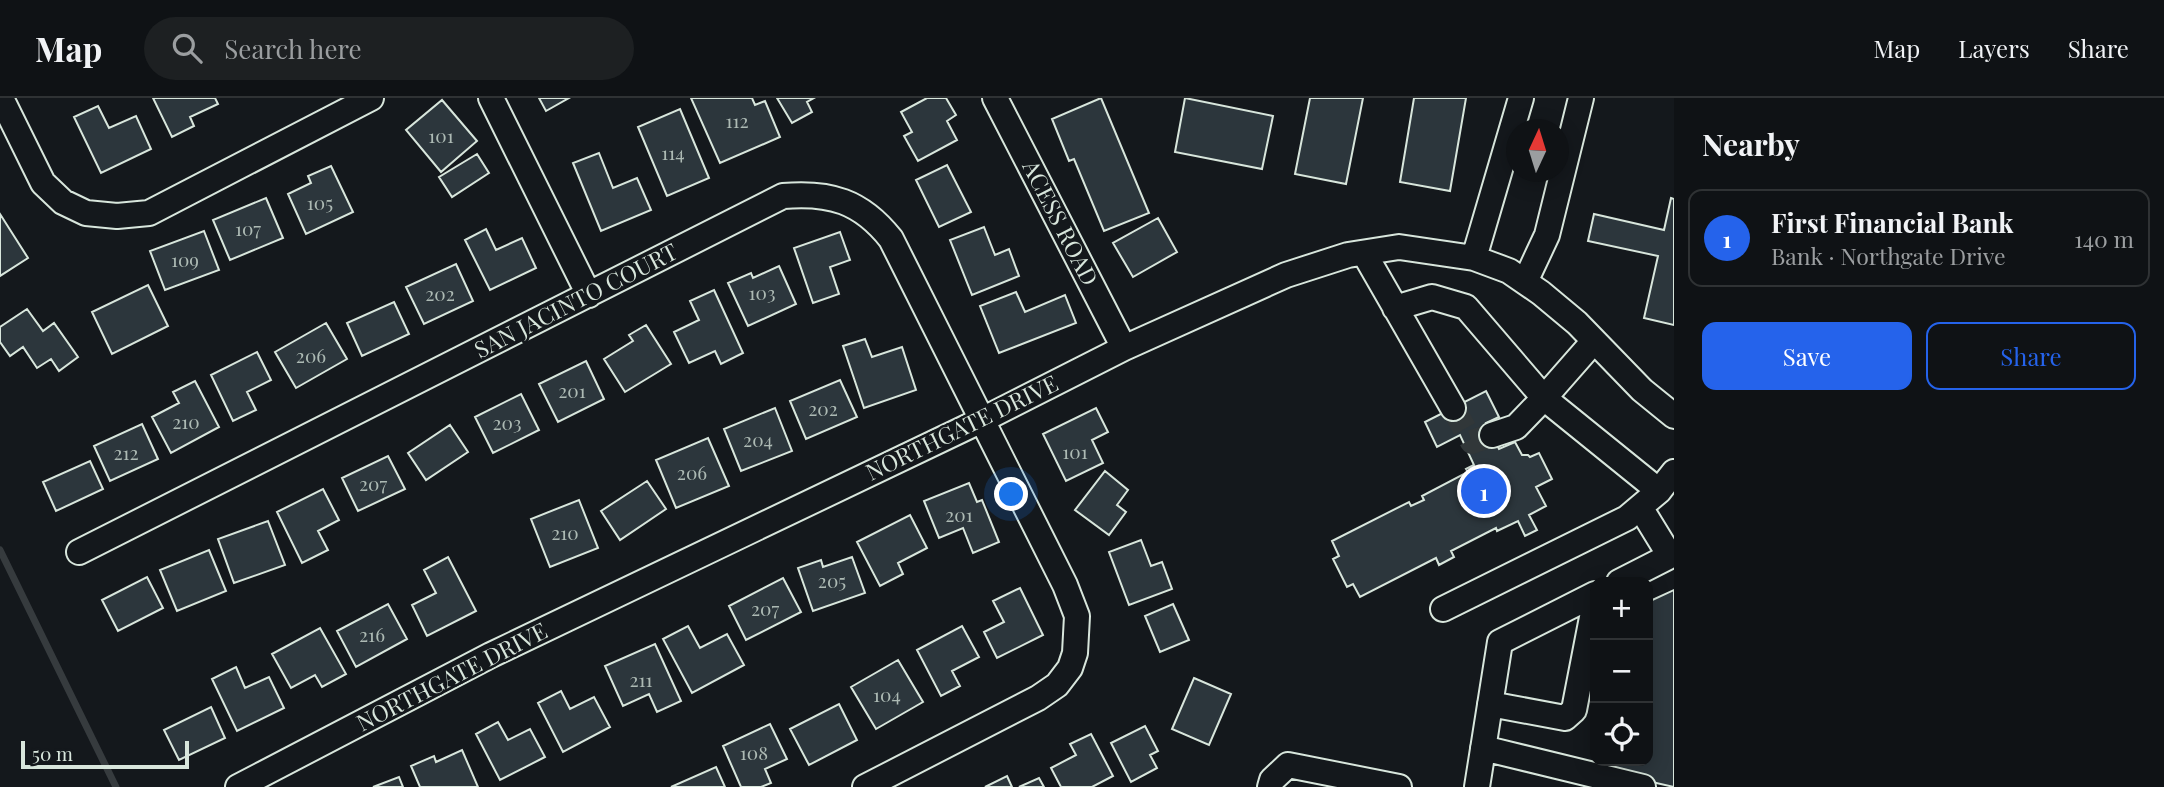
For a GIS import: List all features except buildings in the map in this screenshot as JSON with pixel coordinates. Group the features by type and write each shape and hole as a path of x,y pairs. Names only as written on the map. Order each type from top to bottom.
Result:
{"street":[{"path":"1,98 43,183 63,202 86,214 117,216 149,213 371,98"},
{"path":"491,98 589,295"},
{"name":"ACESS ROAD","path":"996,98 1124,348"},
{"path":"1474,258 1521,98"},
{"path":"1525,282 1547,235 1581,98"},
{"name":"SAN JACINTO COURT","path":"79,552 783,196 808,194 839,199 853,204 879,223 891,239 1066,585 1077,616 1075,653 1070,668 1057,685 1038,698 865,787"},
{"name":"NORTHGATE DRIVE","path":"238,787 491,655 982,420 1124,348 1286,275 1348,255 1399,247 1474,258 1509,271 1577,323 1642,390 1672,411"},
{"path":"1364,253 1452,408"},
{"path":"1395,308 1432,297 1466,307 1544,398 1658,490 1672,556 1629,577"},
{"path":"1492,435 1516,427 1594,341"},
{"path":"1443,609 1628,518 1658,490"},
{"path":"1477,787 1500,642 1590,597"},
{"path":"1490,704 1565,718 1574,710 1590,628"},
{"path":"1483,748 1643,787"},
{"path":"1270,787 1272,780 1288,765 1399,787"}],"waterway":[{"path":"0,550 116,787"}],"tunnel":[{"path":"1453,408 1472,442 1492,435"}],"place":[{"name":"First Financial Bank","path":"1484,491"}]}
